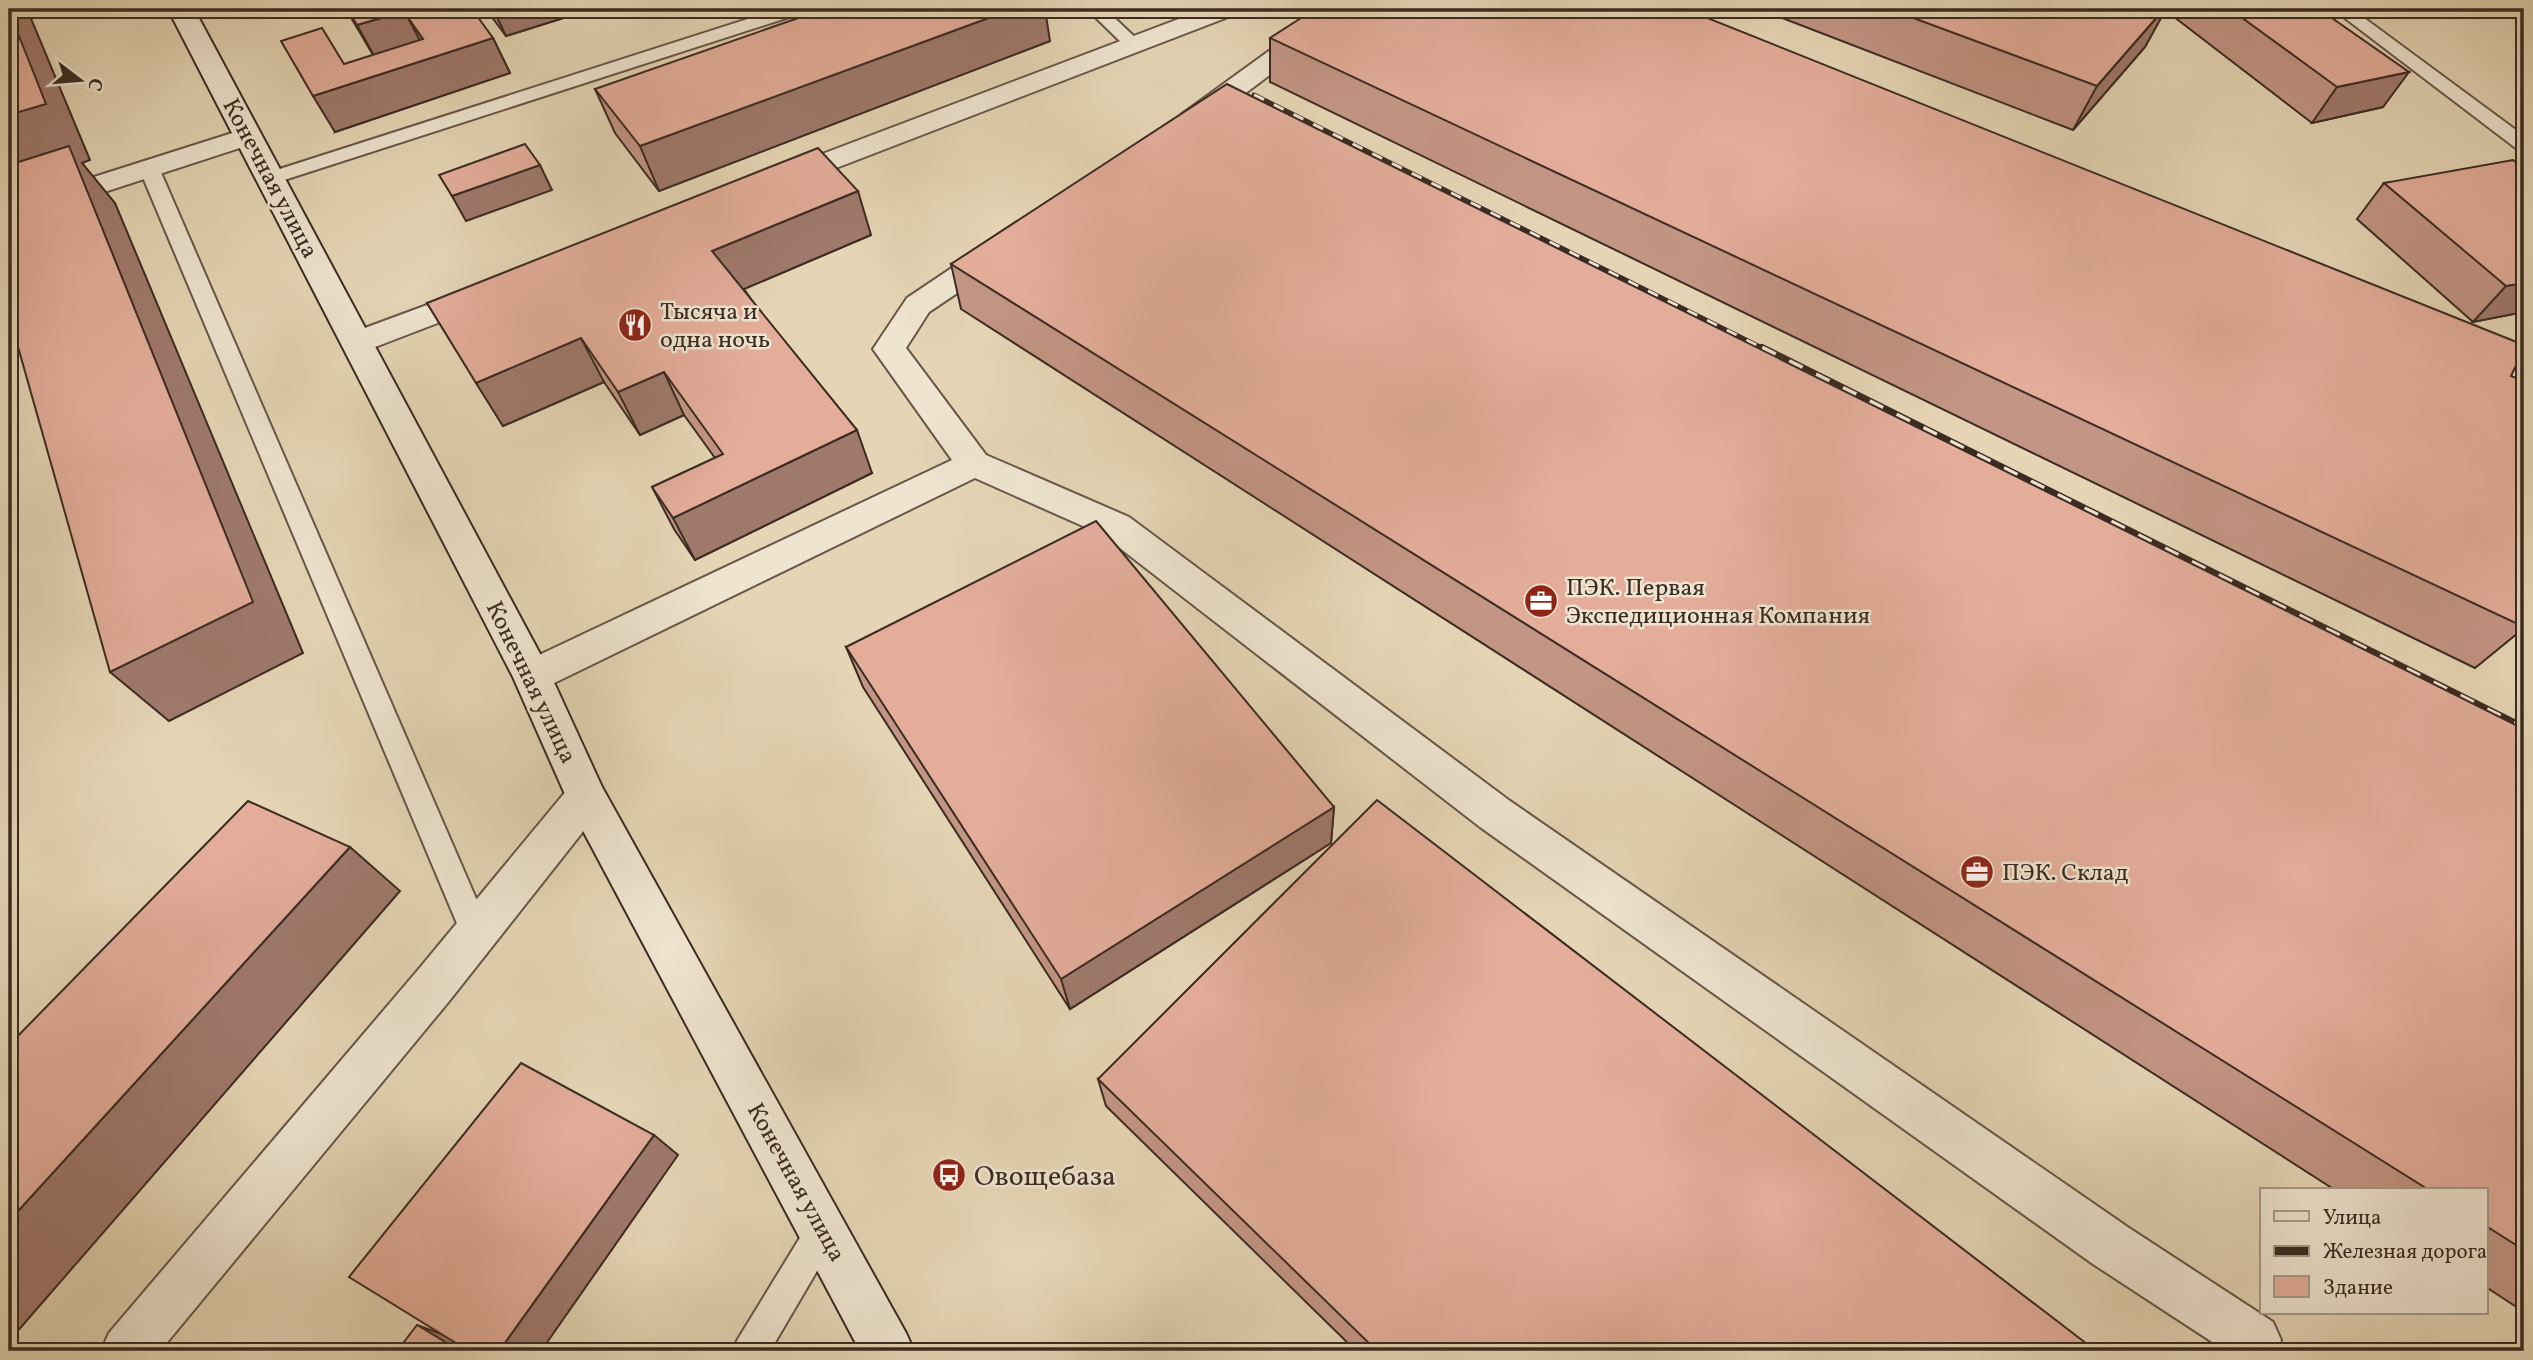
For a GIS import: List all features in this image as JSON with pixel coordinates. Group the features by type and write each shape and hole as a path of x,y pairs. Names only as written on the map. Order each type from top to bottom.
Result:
{"street":[{"name":"Конечная улица","path":"181,9 532,676 586,797 888,1351"},
{"path":"758,188 1133,44 1187,15 1227,9"},
{"path":"1171,135 1307,35 1354,9"},
{"path":"9,214 248,136"},
{"path":"1022,235 918,305 889,349 974,464 1116,526 1495,814 2111,1246 2255,1340 2252,1351"},
{"path":"357,343 513,283"},
{"path":"2437,340 2524,379"},
{"path":"532,676 974,464"},
{"path":"127,1351 586,797"}],"lane":[{"path":"271,178 766,13 796,9"},
{"path":"1095,9 1133,44"},
{"path":"2341,9 2524,145"},
{"path":"149,168 476,933"},
{"path":"750,1351 824,1230"}],"building":[{"path":"347,9 412,9 357,25"},
{"path":"431,9 472,9 493,38 313,96 281,41 322,28 344,64 423,39 407,16"},
{"path":"824,9 1013,9 640,146 595,89"},
{"path":"1315,9 1685,9 2524,345 2511,376 2524,381 2524,627 1270,38"},
{"path":"1889,9 2164,9 2097,86"},
{"path":"2230,9 2319,9 2409,72 2337,87"},
{"path":"9,11 46,104 9,115"},
{"path":"1227,84 2524,729 2524,1250 2488,1227 2488,1188 2426,1188 951,264"},
{"path":"525,144 540,165 452,196 439,175"},
{"path":"69,146 253,602 110,672 9,315 9,165"},
{"path":"818,148 858,191 712,251 857,430 673,518 652,487 723,454 664,372 618,392 581,338 476,383 427,303"},
{"path":"2513,160 2524,169 2524,283 2506,286 2384,183"},
{"path":"1096,521 1334,807 1061,979 846,647"},
{"path":"1377,800 2087,1344 2083,1351 1377,1351 1098,1079"},
{"path":"248,801 350,847 9,1221 9,1045"},
{"path":"521,1063 654,1135 499,1351 469,1351 349,1277"},
{"path":"417,1325 460,1351 397,1351"}],"railway":[{"path":"1254,95 1766,350"},
{"path":"1762,348 2524,728"}],"place":[{"name":"Тысяча и одна ночь","path":"635,325"},
{"name":"ПЭК. Первая Экспедиционная Компания","path":"1541,601"},
{"name":"ПЭК. Склад","path":"1977,872"},
{"name":"Овощебаза","path":"949,1175"}]}
